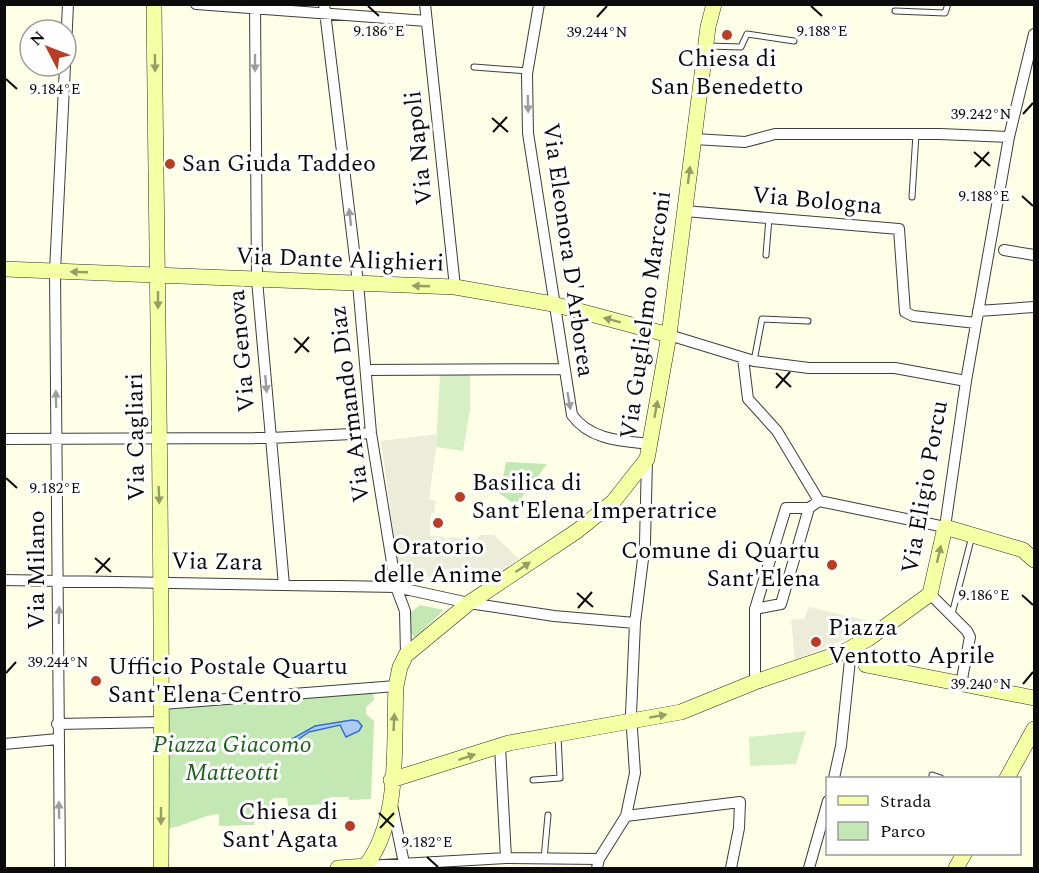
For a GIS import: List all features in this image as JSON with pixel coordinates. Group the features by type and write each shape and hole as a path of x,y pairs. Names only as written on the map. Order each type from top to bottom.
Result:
{"street":[{"name":"Via Cagliari","path":"154,4 159,275 158,438 162,582 161,868"},
{"path":"196,4 325,9 427,21"},
{"name":"Via Napoli","path":"425,4 455,287"},
{"name":"Via Eleonora D'Arborea","path":"539,4 528,71 528,133 563,369 572,415 580,426 611,440 649,452"},
{"name":"Via Guglielmo Marconi","path":"406,655 469,603 577,531 613,502 649,452 669,335 706,46 714,4"},
{"name":"Via Genova","path":"255,6 257,280 284,585"},
{"name":"Via Armando Diaz","path":"325,9 358,284 371,433 396,587 405,613 406,655"},
{"name":"Via Eligio Porcu","path":"391,780 500,746 681,712 755,681 847,656 930,594 945,527 977,317 995,248 1010,137 1035,34"},
{"name":"Via Milano","path":"60,868 55,272 64,78"},
{"path":"694,139 745,142 775,134 1010,137"},
{"name":"Via Bologna","path":"685,211 899,230 905,312 913,316 977,317"},
{"path":"995,248 1035,255"},
{"name":"Via Dante Alighieri","path":"4,269 455,287 553,304 669,335"},
{"path":"977,317 1035,307"},
{"path":"669,335 749,359 809,368 895,368 966,381"},
{"path":"749,359 748,399 777,431 819,501"},
{"path":"366,370 563,369"},
{"path":"4,439 271,438 371,433"},
{"path":"338,868 405,867 506,858 598,864 626,816 635,773 631,720 635,623 645,543 649,452"},
{"path":"755,681 754,609 786,508 808,508 819,501 945,527 972,535 1029,546 1035,560"},
{"path":"754,609 781,604 808,508"},
{"name":"Via Zara","path":"4,580 59,579 396,587 469,603 554,616 635,623"},
{"path":"405,613 414,601 428,594"},
{"path":"930,594 970,637 961,684"},
{"path":"405,867 392,805 391,780 396,686 400,667 406,655"},
{"path":"834,777 841,746 847,656 866,665 1035,698"},
{"path":"162,704 396,686"},
{"path":"57,724 162,722"},
{"path":"1008,777 1035,729"},
{"path":"4,744 58,740"},
{"path":"500,746 506,858"},
{"path":"626,816 740,802 739,828 731,868"},
{"path":"365,867 386,828 392,805"},
{"path":"809,868 826,808"}],"lane":[{"path":"895,11 945,13 948,4"},
{"path":"706,46 741,47 747,34 765,34 794,41"},
{"path":"474,67 528,71"},
{"path":"912,197 916,134"},
{"path":"766,255 769,217"},
{"path":"749,359 762,319 808,321"},
{"path":"952,616 972,535"},
{"path":"534,780 560,778 558,734"},
{"path":"932,775 938,777"},
{"path":"544,859 548,815"}],"green space":[{"path":"440,375 470,375 470,410 463,451 436,447"},
{"path":"506,462 547,464 516,505 500,494"},
{"path":"420,605 444,610 415,638 411,633 411,612"},
{"name":"Piazza Giacomo Matteotti","path":"373,691 374,700 366,707 366,714 374,721 371,799 349,800 349,797 330,797 330,804 288,806 287,798 273,798 273,816 254,816 254,825 219,826 219,814 163,829 165,707"},
{"path":"806,731 796,764 750,766 749,737"}],"shaded area":[{"path":"438,434 429,499 436,501 434,514 431,514 430,535 443,537 446,540 452,537 469,540 473,544 480,535 494,535 519,559 480,583 462,583 402,572 398,566 381,441"},
{"name":"Piazza Ventotto Aprile","path":"809,607 882,624 795,660 791,620 804,619"}],"water":[{"path":"358,721 362,726 359,731 346,737 340,725 309,732 287,747 283,744 315,726"}],"place":[{"name":"Chiesa di San Benedetto","path":"727,35"},
{"name":"San Giuda Taddeo","path":"170,164"},
{"name":"Basilica di Sant'Elena Imperatrice","path":"460,497"},
{"name":"Oratorio delle Anime","path":"438,523"},
{"name":"Comune di Quartu Sant'Elena","path":"832,565"},
{"name":"Piazza Ventotto Aprile","path":"816,642"},
{"name":"Ufficio Postale Quartu Sant'Elena Centro","path":"96,681"},
{"name":"Chiesa di Sant'Agata","path":"350,826"}]}
